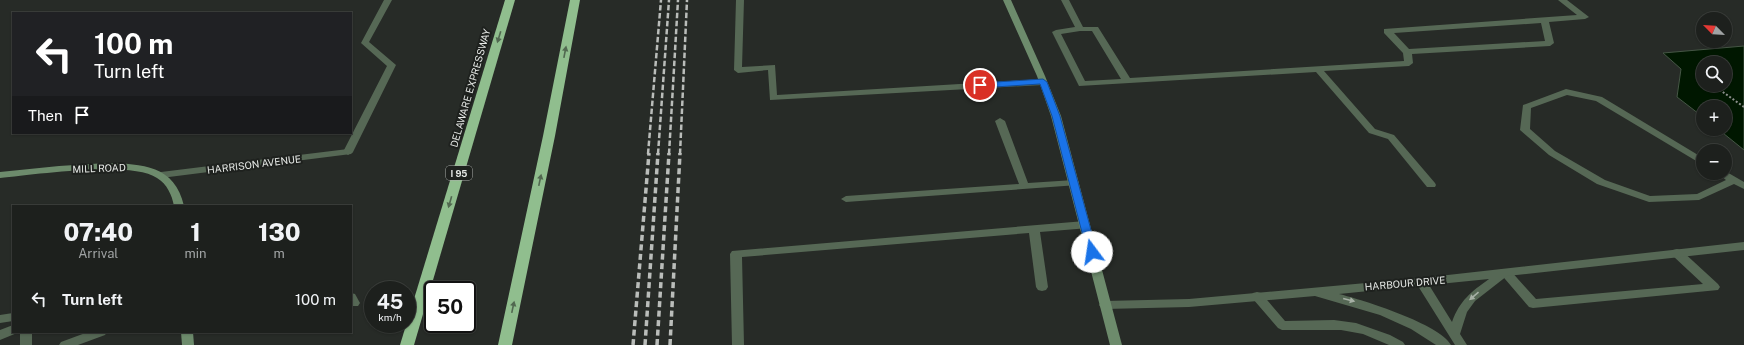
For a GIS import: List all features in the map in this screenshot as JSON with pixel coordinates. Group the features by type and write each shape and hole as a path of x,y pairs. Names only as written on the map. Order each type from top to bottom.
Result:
{"highway":[{"name":"DELAWARE EXPRESSWAY","path":"407,345 510,0"},
{"path":"505,345 549,136 575,0"}],"main road":[{"path":"1007,0 1043,82 1056,116 1086,225 1116,345"},
{"name":"MILL ROAD","path":"0,175 124,166 149,170 160,176 174,191 177,196 179,205"},
{"path":"187,333 188,345"}],"street":[{"name":"HARRISON AVENUE","path":"160,176 348,152 392,66 365,43 388,0"},
{"path":"740,0 738,70 772,67 773,98 1043,82"},
{"path":"1066,0 1080,29"},
{"path":"1127,81 1095,29 1056,32 1082,84 1409,63 1407,52 1387,31 1584,17 1562,0"},
{"path":"1407,52 1550,42 1544,20"},
{"path":"1318,69 1372,131 1391,137 1431,185"},
{"path":"1696,158 1599,99 1566,92 1526,107 1525,130 1552,153 1601,182 1649,199 1700,197 1734,180 1744,186"},
{"path":"1000,120 1025,187"},
{"path":"846,199 1074,184"},
{"path":"738,345 736,254 1086,225"},
{"path":"1034,230 1042,287"},
{"name":"HARBOUR DRIVE","path":"1106,305 1189,302 1421,282 1744,246"},
{"path":"1454,334 1462,311 1471,298 1505,272 1534,304 1714,287 1677,253"},
{"path":"1421,282 1461,345"},
{"path":"1311,291 1387,312 1412,324 1445,345"},
{"path":"1257,296 1282,325 1296,327 1340,324 1361,329 1386,338 1399,345"},
{"path":"0,319 12,317"},
{"path":"0,335 12,330"},
{"path":"26,333 26,345"},
{"path":"65,345 98,333"}],"path":[{"path":"1723,92 1744,107"}],"shaded area":[{"path":"1744,46 1744,150 1727,136 1732,136 1732,100 1696,100 1696,112 1677,97 1681,69 1663,53"}],"railway":[{"path":"648,154 661,0"},
{"path":"658,154 669,0"},
{"path":"669,154 678,0"},
{"path":"680,154 687,0"},
{"path":"633,345 649,153"},
{"path":"645,345 658,153"},
{"path":"657,345 669,153"},
{"path":"670,345 680,153"}],"route":[{"path":"980,85 1043,82 1056,116 1092,252"}]}
